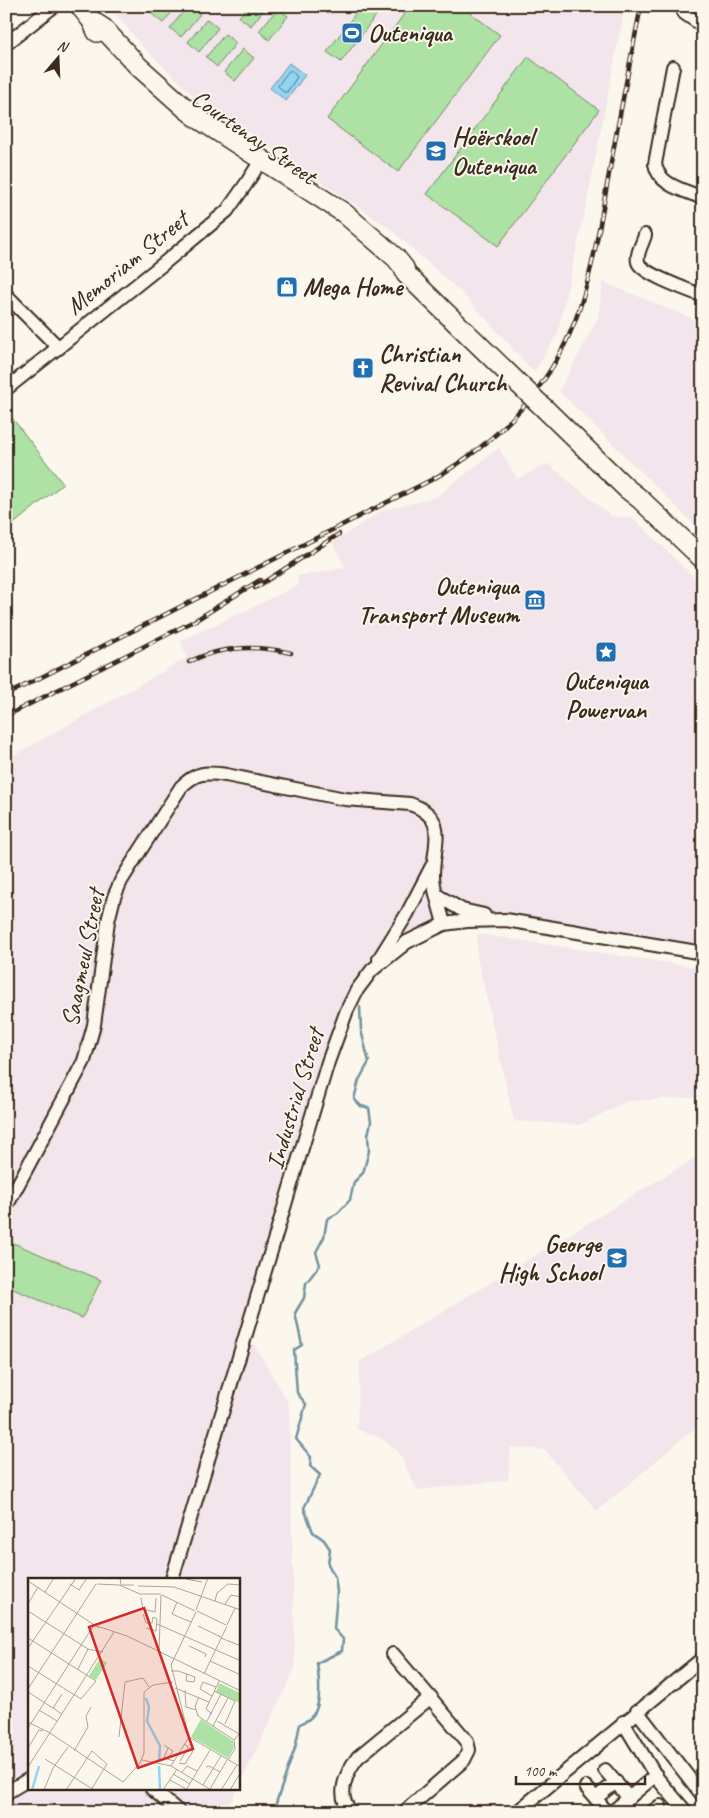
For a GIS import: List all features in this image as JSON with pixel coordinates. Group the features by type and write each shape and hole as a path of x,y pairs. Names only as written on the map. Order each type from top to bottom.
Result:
{"highway":[{"name":"Courtenay Street","path":"80,6 92,21 103,28 138,66 199,119 364,242 396,270 406,274 626,488 640,499 702,567"}],"street":[{"path":"6,44 54,6"},
{"path":"682,6 684,13 703,26"},
{"path":"672,67 655,164 656,171 669,184 703,198"},
{"name":"Memoriam Street","path":"6,389 227,211 258,164"},
{"path":"645,235 638,255 639,266 652,274 703,296"},
{"path":"6,295 59,348"},
{"name":"Saagmeul Street","path":"6,1206 84,1061 94,1025 108,920 121,881 181,787 190,778 196,775 211,773 345,799 410,804 424,810 435,824 438,841 433,877 444,924"},
{"path":"372,970 407,914 434,862"},
{"path":"438,896 462,910 506,920"},
{"name":"Industrial Street","path":"172,1578 328,1062 347,1010 372,970 407,942 444,924 468,921 506,920 703,953"},
{"path":"393,1654 467,1741 468,1754 464,1760 404,1812"},
{"path":"516,1812 703,1658"},
{"path":"352,1812 344,1801 344,1790 346,1778 352,1764 430,1697"},
{"path":"637,1711 703,1796"},
{"path":"623,1722 656,1775 686,1812"},
{"path":"605,1770 629,1798"},
{"path":"612,1812 656,1775"},
{"path":"6,1793 28,1780"},
{"path":"596,1798 616,1782"},
{"path":"586,1787 607,1812"},
{"path":"153,1790 179,1812"}],"shaded area":[{"name":"Hoërskool Outeniqua","path":"110,6 625,6 586,206 557,335 534,372 467,298 388,227 195,97 140,44"},
{"path":"603,282 703,323 703,525 697,527 559,391 598,318"},
{"path":"499,448 517,479 548,464 611,516 633,518 703,586 703,953 467,921 407,942 357,990 247,1333 289,1404 295,1668 240,1784 240,1578 28,1578 28,1790 237,1790 226,1812 6,1812 6,760 187,658 181,641 299,585 297,576 346,568 332,543 381,511 436,497"},
{"path":"477,934 703,968 703,1097 627,1101 580,1125 514,1121 477,955"},
{"name":"George High School","path":"703,1153 703,1421 597,1511 545,1450 511,1447 508,1480 418,1490 397,1450 379,1437 357,1429 360,1362"}],"green space":[{"path":"158,6 177,6 163,23 152,14"},
{"path":"188,6 191,6 200,14 181,37 170,28"},
{"path":"248,6 267,6 251,26 239,17"},
{"name":"Outeniqua","path":"361,6 366,6 377,14 341,62 327,52"},
{"path":"410,6 461,6 500,35 398,172 327,119"},
{"path":"278,8 288,16 269,40 259,31"},
{"path":"207,19 218,28 199,52 188,42"},
{"path":"225,34 236,43 217,67 206,57"},
{"path":"243,49 254,58 235,81 224,72"},
{"path":"528,57 599,110 498,246 427,194"},
{"path":"6,410 63,484 6,530"},
{"path":"6,1240 101,1280 82,1318 6,1286"}],"water":[{"name":"Outeniqua","path":"289,63 305,75 286,101 270,88"}],"waterway":[{"path":"273,1812 295,1748 300,1724 309,1719 317,1707 319,1692 317,1663 342,1651 343,1639 334,1629 337,1592 335,1577 328,1564 330,1549 324,1540 313,1532 304,1508 320,1475 310,1466 311,1457 296,1439 306,1404 297,1393 294,1350 302,1345 295,1313 304,1298 306,1283 320,1265 316,1252 324,1237 327,1219 338,1213 350,1200 354,1182 363,1173 369,1151 368,1135 371,1122 369,1108 361,1106 354,1099 359,1080 369,1062 361,1030 360,1007"}],"railway":[{"path":"6,695 433,479 458,464 482,446 523,407 541,385 556,360 569,335 585,291 597,241 641,6"},
{"path":"255,588 339,534"},
{"path":"6,716 196,620 260,580"},
{"path":"189,662 214,653 239,648 278,650 291,653"}],"place":[{"name":"Outeniqua","path":"352,33"},
{"name":"Hoërskool Outeniqua","path":"436,151"},
{"name":"Mega Home","path":"287,287"},
{"name":"Christian Revival Church","path":"363,368"},
{"name":"Outeniqua Transport Museum","path":"535,600"},
{"name":"Outeniqua Powervan","path":"606,652"},
{"name":"George High School","path":"617,1258"}]}
